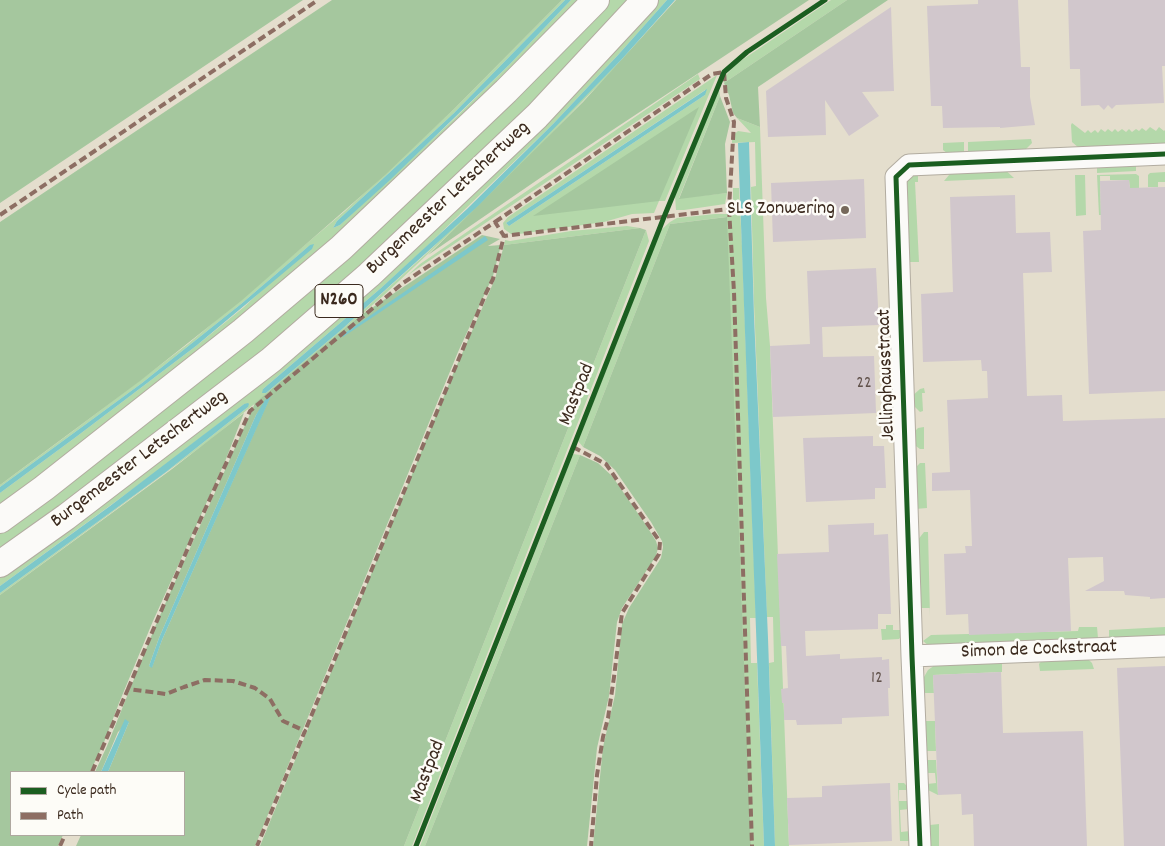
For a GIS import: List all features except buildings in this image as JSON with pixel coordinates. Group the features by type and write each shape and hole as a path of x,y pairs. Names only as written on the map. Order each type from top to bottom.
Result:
{"main road":[{"name":"Burgemeester Letschertweg","path":"0,520 44,488 243,332 340,248 506,91 596,0"},
{"name":"Burgemeester Letschertweg","path":"0,564 74,511 271,360 369,275 537,116 645,0"}],"street":[{"name":"Jellinghausstraat","path":"920,846 896,177 909,165 1165,154"},
{"name":"Simon de Cockstraat","path":"912,656 1165,646"}],"green space":[{"path":"0,0 303,0 0,203"},
{"path":"332,0 562,0 454,109 385,175 241,301 140,381 0,485 0,222"},
{"path":"562,0 565,0 454,113 337,221 333,228 340,225 454,119 571,0 587,0 341,239 0,507 0,493 196,346 244,307 310,245 241,304 142,383 0,487 0,485 188,344 345,211 454,109"},
{"path":"609,0 630,0 480,158 275,343 0,553 0,528 586,25"},
{"path":"652,0 667,0 553,124 423,250 263,389 266,393 340,331 427,253 622,59 676,0 621,62 545,140 477,208 383,296 210,440 0,595 0,593 166,472 248,407 244,404 163,467 0,586 0,573 152,462"},
{"path":"676,0 809,0 543,176 428,255 583,102"},
{"path":"831,0 847,0 724,83 723,79 736,64"},
{"path":"847,0 888,0 758,87 760,127 737,118 733,113 724,83"},
{"path":"698,74 700,79 408,275 420,264"},
{"path":"717,75 665,201 659,201 654,213 632,214 604,222 519,234 511,234 504,229 503,223 508,217","holes":["705,90 705,95 509,226 506,223"]},
{"path":"719,89 720,96 679,198 727,193 725,204 676,210 675,196"},
{"path":"720,96 730,122 725,144 727,193 679,199"},
{"path":"699,107 659,201 533,216"},
{"path":"737,118 760,127 789,846 775,846 769,663 774,662 773,617 767,617 754,303 751,187 756,186 755,142 732,143 732,136 738,131 751,133"},
{"path":"1072,123 1085,133 1088,130 1091,133 1095,130 1098,133 1101,129 1105,132 1108,129 1112,132 1115,129 1118,132 1122,129 1126,132 1129,129 1132,132 1136,129 1139,131 1142,128 1146,131 1150,127 1156,131 1159,127 1165,130 1165,145 1079,148 1072,142"},
{"path":"1031,139 1032,143 1025,150 968,152 968,142"},
{"path":"964,142 964,152 947,153 943,150 943,143"},
{"path":"1136,162 1136,171 1097,173 1097,168"},
{"path":"1002,167 1014,178 944,181 954,169"},
{"path":"1165,172 1165,182 1158,182 1158,187 1148,187 1148,175 1150,173"},
{"path":"918,174 918,182 915,182 919,262 908,262 904,185 911,175"},
{"path":"1136,174 1139,176 1139,189 1130,190 1129,180 1110,180 1110,176 1100,176 1101,215 1099,215 1097,175"},
{"path":"1075,175 1085,175 1086,215 1076,216"},
{"path":"733,188 739,188 742,246 756,618 750,618 751,663 757,663 764,846 751,846 726,217 670,224 583,447 578,441 661,230 677,218 733,214"},
{"path":"727,217 751,846 593,846 603,747 615,695 622,624 629,608 661,558 663,547 662,541 651,522 615,470 600,456 583,447 670,224"},
{"path":"627,226 640,228 504,245 505,240 510,241 571,231"},
{"path":"640,228 646,230 404,846 260,846 453,374 495,279 504,245"},
{"path":"646,230 649,241 412,846 404,846"},
{"path":"482,235 500,239 488,246 501,245 493,276 458,352 255,846 76,846 81,836 185,836 185,771 108,771 129,722 118,732 101,771 95,771 157,622 255,403 361,315","holes":["270,397 162,640 152,667 149,666 159,638 256,415"]},
{"path":"924,388 925,393 922,393 923,411 920,412 912,404 911,397"},
{"path":"244,413 224,464 153,621 103,745 90,771 10,771 10,836 63,836 58,846 0,846 0,595 172,469"},
{"path":"924,427 924,449 920,449 913,444 913,433 918,428"},
{"path":"573,454 580,455 425,846 420,846"},
{"path":"580,455 598,463 612,476 646,525 658,548 656,556 622,608 617,622 609,696 597,748 587,846 425,846"},
{"path":"920,463 925,463 927,508 915,509 914,469"},
{"path":"924,532 928,532 930,608 921,608 917,541"},
{"path":"886,625 893,625 893,630 903,630 903,634 899,639 882,640 881,629 886,629"},
{"path":"1079,627 1097,627 1098,638 929,646 923,641 931,635 1078,631"},
{"path":"1165,627 1165,639 1114,641 1109,637 1109,630"},
{"path":"1087,658 1092,663 1094,669 1040,671 1039,664 1043,659"},
{"path":"999,662 1002,664 1002,672 933,675 934,693 924,693 922,681 928,670 935,665"},
{"path":"923,721 935,721 936,751 924,751"},
{"path":"924,760 936,760 938,795 926,789 927,784 936,783 935,773 927,773"},
{"path":"898,783 904,783 909,788 909,790 899,790 899,801 909,801 909,809 900,810 901,832 910,831 910,841 900,841"},
{"path":"939,824 939,846 928,846 928,827"}],"water":[{"path":"565,0 571,0 509,65 390,180 340,225 333,228 337,221 454,113"},
{"path":"667,0 675,0 622,59 478,206 340,331 266,393 262,393 263,389 381,288 467,209 553,124"},
{"path":"707,89 705,95 509,226 506,223"},
{"path":"749,142 775,846 764,846 738,143"},
{"path":"485,236 488,240 343,337 342,335"},
{"path":"314,244 312,249 196,346 0,493 0,487 142,383 241,304 310,245"},
{"path":"271,396 162,640 152,668 149,666 159,638 256,415 265,400"},
{"path":"248,403 248,407 166,472 0,593 0,586 110,506 244,404"},
{"path":"125,719 129,722 108,771 101,771"}],"marked path":[{"path":"0,215 318,0"},
{"path":"495,222 712,74 724,72 726,98 734,122 729,209 504,236"},
{"path":"729,209 734,292 752,846"},
{"path":"128,689 193,536 250,411 403,283 495,222 504,236 493,279 305,731"},
{"path":"573,447 606,464 660,542 659,554 622,613 608,718 597,775 591,846"},
{"path":"92,771 128,689 166,694 205,680 233,681 255,688 270,699 283,721 305,731 257,846"},
{"path":"60,846 65,836"}],"cycle path":[{"name":"Mastpad","path":"416,846 664,217 724,72 747,52 825,0"},
{"path":"920,846 896,177 909,165 1165,154"}],"place":[{"name":"SLS Zonwering","path":"845,210"}]}
